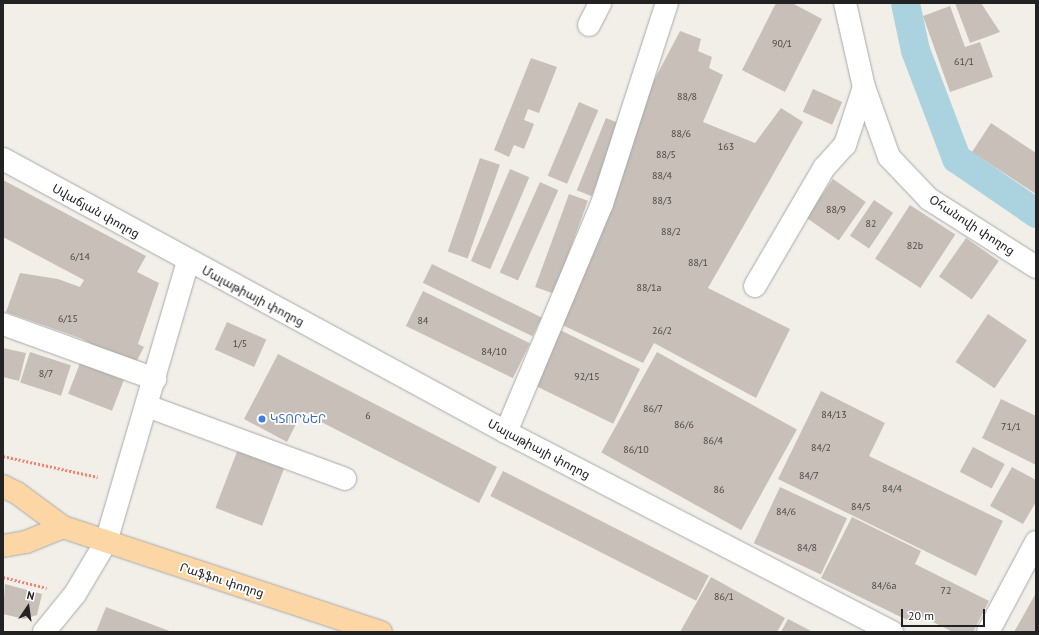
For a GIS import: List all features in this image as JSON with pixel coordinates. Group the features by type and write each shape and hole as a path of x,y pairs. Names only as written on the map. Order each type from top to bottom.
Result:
{"main road":[{"name":"Րաֆֆու փողոց","path":"3,486 17,493 63,528 381,632"},
{"path":"3,546 26,542 63,528"}],"street":[{"path":"589,25 600,3"},
{"path":"506,432 602,204 667,3"},
{"name":"Օհանովի փողոց","path":"845,3 864,87 889,158 929,199 1036,267"},
{"path":"755,286 824,168 846,144 864,87"},
{"name":"Սվաճյան փողոց","path":"3,159 188,262"},
{"path":"44,632 75,594 106,542 125,483 188,262"},
{"name":"Մալաթիայի փողոց","path":"188,262 506,432 892,632"},
{"path":"3,324 155,379"},
{"path":"147,406 346,479"},
{"path":"988,632 1036,542"}],"path":[{"path":"3,456 125,483"},
{"path":"3,578 75,594"}],"building":[{"path":"776,3 792,3 822,19 785,92 742,70"},
{"path":"955,3 981,3 1000,32 970,43"},
{"path":"950,6 965,47 980,42 993,77 950,92 923,16"},
{"path":"680,31 701,39 698,51 712,57 709,68 723,75 703,122 755,143 781,108 803,122 708,288 790,329 756,398 654,343 643,363 558,323 638,111"},
{"path":"531,58 557,67 539,113 528,109 524,120 534,124 524,149 514,145 509,157 494,150"},
{"path":"813,89 842,102 832,125 803,112"},
{"path":"579,102 598,110 567,184 548,176"},
{"path":"606,118 621,124 592,196 577,190"},
{"path":"991,123 1036,153 1036,194 972,152"},
{"path":"480,158 500,165 468,258 448,252"},
{"path":"510,169 529,177 490,269 471,261"},
{"path":"833,179 866,202 839,240 806,218"},
{"path":"3,180 146,256 137,272 159,283 138,344 144,347 134,366 80,338 6,312 20,273 58,279 80,287 84,280 3,237"},
{"path":"540,182 558,190 518,281 500,272"},
{"path":"569,194 588,201 554,294 535,287"},
{"path":"874,200 893,213 869,249 850,236"},
{"path":"910,205 955,234 920,288 875,259"},
{"path":"966,238 999,261 972,299 939,277"},
{"path":"432,264 542,317 532,336 423,283"},
{"path":"423,291 530,343 513,378 406,326"},
{"path":"988,314 1027,340 995,388 956,362"},
{"path":"227,322 266,339 254,367 215,349"},
{"path":"560,330 640,369 613,424 533,385"},
{"path":"3,348 26,353 19,381 3,377"},
{"path":"30,352 71,365 61,396 20,382"},
{"path":"657,352 797,430 741,530 601,453"},
{"path":"278,354 497,467 479,503 302,412 287,442 244,419"},
{"path":"80,363 124,380 112,411 68,394"},
{"path":"821,391 885,423 869,456 1003,521 976,576 778,479"},
{"path":"1001,399 1036,416 1036,465 982,438"},
{"path":"973,447 1005,464 992,489 960,472"},
{"path":"238,449 285,467 262,526 215,508"},
{"path":"1012,467 1036,480 1036,502 1023,524 990,506"},
{"path":"503,471 709,576 696,601 490,496"},
{"path":"780,487 847,518 821,574 754,543"},
{"path":"852,517 921,551 915,564 989,601 973,632 953,632 915,613 911,622 821,578"},
{"path":"711,577 785,618 777,632 680,632"},
{"path":"5,584 42,594 37,615 24,619 3,614"},
{"path":"1036,593 1036,632 1014,632"},
{"path":"106,607 172,632 96,632"},
{"path":"788,619 813,632 781,632"}],"waterway":[{"path":"905,3 915,50 956,158 1036,213"}],"place":[{"name":"ԿՏՈՐՆԵՐ","path":"262,419"}]}
